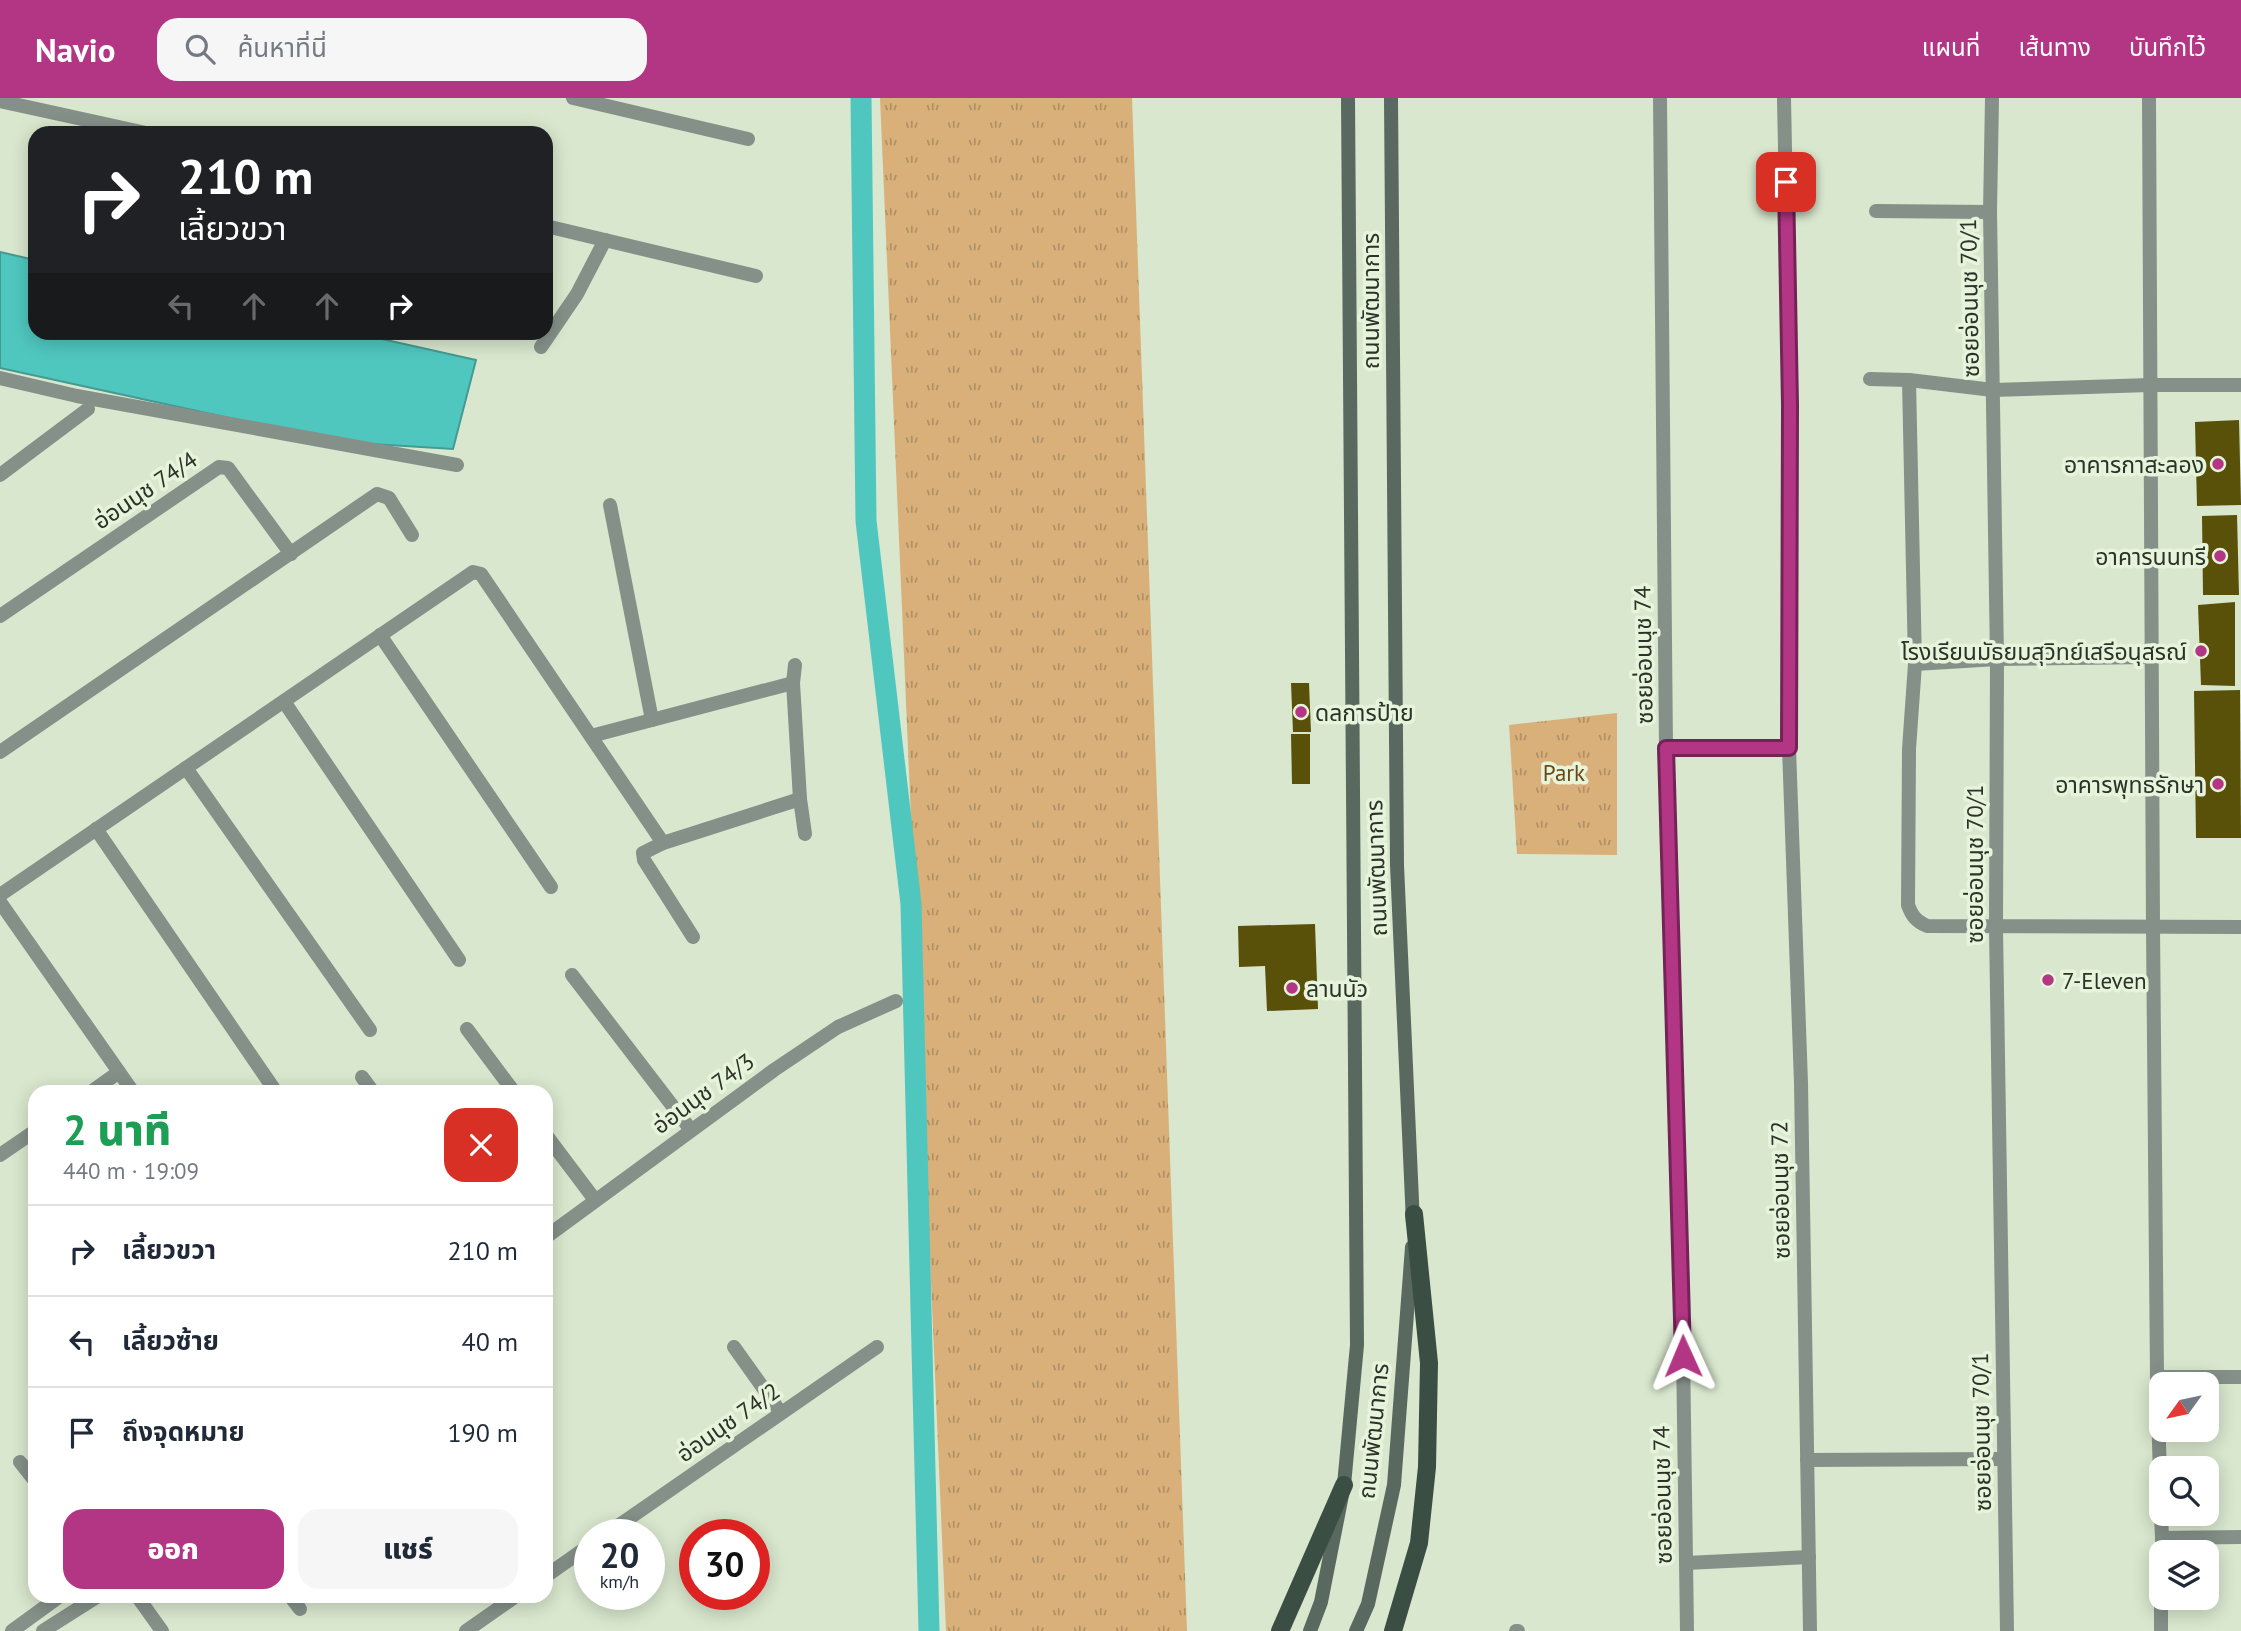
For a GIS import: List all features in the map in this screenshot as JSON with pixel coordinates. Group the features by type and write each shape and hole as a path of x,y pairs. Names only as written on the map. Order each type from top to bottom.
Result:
{"main road":[{"name":"ถนนพัฒนาการ","path":"1310,1631 1321,1602 1344,1485 1357,1345 1348,98"},
{"name":"ถนนพัฒนาการ","path":"1356,1631 1368,1604 1394,1485 1414,1214 1397,864 1391,98"},
{"path":"1393,1631 1419,1544 1427,1467 1429,1363 1414,1214"},
{"path":"1280,1631 1344,1485"}],"street":[{"path":"573,98 747,139"},
{"name":"ซอยอ่อนนุช 74","path":"1660,98 1666,748 1682,1279 1687,1631"},
{"name":"ซอยอ่อนนุช 72","path":"1784,98 1790,405 1789,748 1801,1083 1810,1631"},
{"name":"ซอยอ่อนนุช 70/1","path":"1992,98 1990,212 1997,659 1996,928 2007,1631"},
{"path":"2149,98 2152,928 2157,1372"},
{"path":"0,102 113,126"},
{"path":"1876,211 1990,212"},
{"path":"553,228 756,276"},
{"path":"553,329 577,294 605,240"},
{"path":"541,347 546,340"},
{"path":"0,378 77,396 457,465"},
{"path":"1870,379 1909,380 1993,390 2241,385"},
{"path":"1909,380 1915,664 1909,749 1908,905 1912,915 1927,926 2241,927"},
{"path":"0,475 88,409"},
{"name":"อ่อนนุช 74/4","path":"0,616 219,467 228,468 292,554"},
{"path":"0,752 377,494 389,498 412,535"},
{"path":"610,505 652,720"},
{"path":"0,895 285,703 469,574 481,574 663,843"},
{"path":"380,635 551,887"},
{"path":"1915,664 1997,659 2152,657"},
{"path":"795,665 793,683 800,799 805,834"},
{"path":"591,736 793,683"},
{"path":"285,703 459,960"},
{"path":"1666,748 1789,748"},
{"path":"186,768 370,1030"},
{"path":"693,937 644,860 643,853 663,843 800,799"},
{"path":"96,830 271,1085"},
{"path":"0,902 128,1085"},
{"path":"572,975 691,1130"},
{"name":"อ่อนนุช 74/3","path":"553,1232 691,1130 838,1027 896,1001"},
{"path":"467,1029 509,1085"},
{"path":"100,1085 120,1072"},
{"path":"362,1077 368,1085"},
{"path":"0,1155 28,1136"},
{"path":"553,1144 595,1200"},
{"path":"734,1347 781,1413"},
{"name":"อ่อนนุช 74/2","path":"628,1519 877,1347"},
{"path":"2219,1377 2241,1377"},
{"path":"1807,1460 2004,1459"},
{"path":"20,1461 28,1472"},
{"path":"2211,1540 2241,1537"},
{"path":"553,1571 574,1556"},
{"path":"1686,1563 1809,1558"},
{"path":"12,1631 50,1603"},
{"path":"43,1631 87,1603"},
{"path":"142,1603 162,1631"},
{"path":"295,1603 300,1609"},
{"path":"466,1631 506,1603"},
{"path":"2161,1610 2161,1631"}],"green space":[{"path":"880,98 1132,98 1187,1631 946,1631"},
{"name":"Park","path":"1617,713 1617,855 1517,854 1509,725"}],"water":[{"path":"0,252 28,258 28,340 386,340 476,360 453,449 339,442 0,368"}],"building":[{"name":"อาคารกาสะลอง","path":"2239,420 2241,505 2197,506 2195,422"},
{"name":"อาคารนนทรี","path":"2237,515 2239,595 2203,595 2202,516"},
{"path":"2235,602 2235,686 2201,685 2198,605"},
{"name":"ดลการป้าย","path":"1291,683 1309,683 1311,732 1293,732"},
{"name":"อาคารพุทธรักษา","path":"2240,690 2241,838 2196,838 2194,691"},
{"path":"1291,734 1310,734 1310,784 1292,784"},
{"name":"ลานนัว","path":"1315,924 1318,1009 1267,1011 1265,966 1239,967 1238,926"}],"waterway":[{"path":"861,98 866,521 911,904 929,1631"}],"place":[{"name":"อาคารกาสะลอง","path":"2218,464"},
{"name":"อาคารนนทรี","path":"2220,556"},
{"name":"โรงเรียนมัธยมสุวิทย์เสรีอนุสรณ์","path":"2201,651"},
{"name":"ดลการป้าย","path":"1301,712"},
{"name":"อาคารพุทธรักษา","path":"2218,784"},
{"name":"7-Eleven","path":"2048,980"},
{"name":"ลานนัว","path":"1292,988"}],"route":[{"path":"1683,1356 1666,748 1789,748 1790,405 1786,182"}]}
